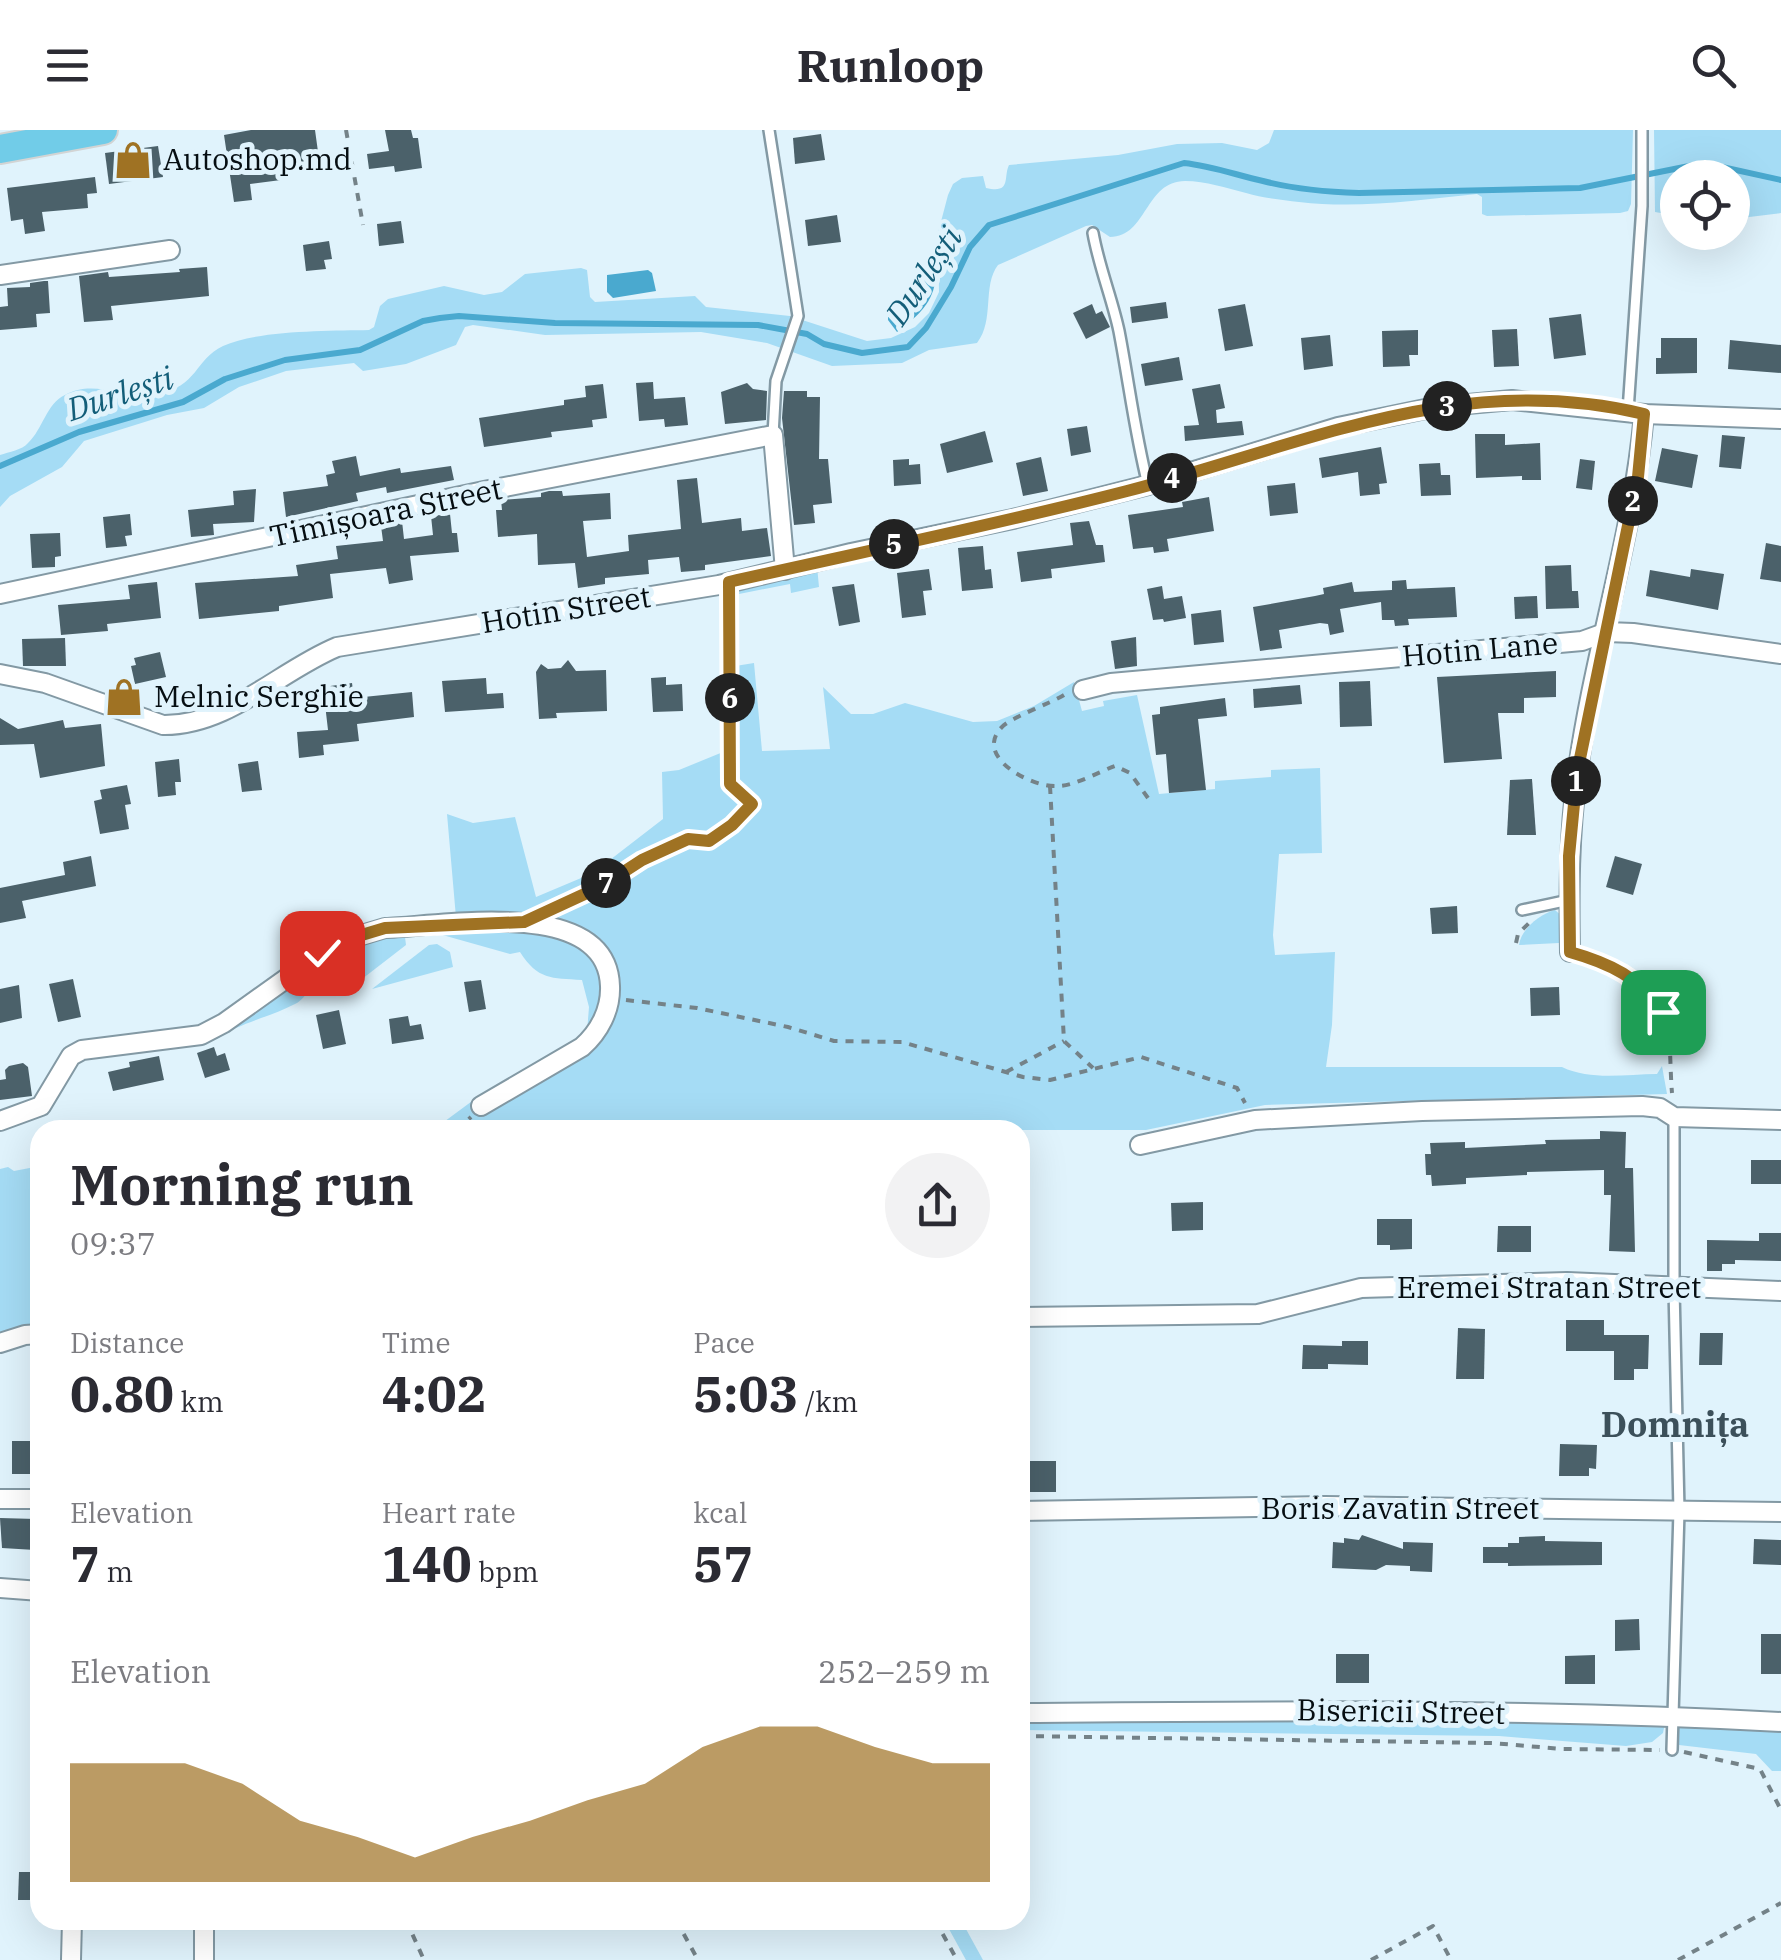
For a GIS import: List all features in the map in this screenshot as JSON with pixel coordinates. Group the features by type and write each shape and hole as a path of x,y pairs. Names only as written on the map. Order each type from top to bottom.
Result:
{"main road":[{"path":"0,149 104,130"}],"street":[{"path":"0,275 170,250"},
{"name":"Hotin Street","path":"0,674 45,683 163,724 180,725 228,708 289,670 337,648 640,600 1013,520 1148,486 1338,428 1435,407 1512,400 1636,412 1781,419"},
{"path":"1636,412 1638,477 1607,632 1781,654"},
{"path":"773,436 785,570"},
{"name":"Timișoara Street","path":"0,594 484,491 773,436"},
{"name":"Hotin Lane","path":"1083,690 1111,683 1582,640 1607,632 1577,773 1569,856 1570,952"},
{"path":"0,1122 40,1106 71,1056 82,1050 214,1030 297,969 345,940 385,928 524,922 558,926 596,950 610,969 610,997 594,1036 582,1047 481,1106"},
{"path":"1140,1144 1255,1120 1422,1112 1642,1106 1660,1108 1674,1118 1781,1120"},
{"name":"Eremei Stratan Street","path":"1030,1317 1258,1314 1361,1288 1567,1282 1781,1291"},
{"path":"0,1344 30,1335"},
{"path":"0,1499 30,1499"},
{"name":"Boris Zavatin Street","path":"1030,1511 1325,1506 1781,1512"},
{"path":"0,1588 30,1590"},
{"name":"Bisericii Street","path":"1030,1713 1347,1711 1673,1716 1781,1722"},
{"path":"71,1960 72,1930"},
{"path":"204,1930 204,1960"}],"lane":[{"path":"769,130 798,316 776,381 773,436"},
{"path":"1636,412 1642,130"},
{"path":"1094,233 1119,333 1135,434 1148,486"},
{"path":"729,582 730,677"},
{"path":"1522,910 1570,900"},
{"path":"1672,1750 1680,1511 1674,1118"}],"path":[{"path":"346,130 363,226"},
{"path":"524,922 602,886 642,860 688,839 709,841 752,804 730,784 730,677"},
{"path":"1083,690 1002,726 996,739 996,756 1007,768 1050,786 1062,787 1115,766 1130,773 1148,798"},
{"path":"1050,786 1064,1041 1094,1068"},
{"path":"1570,952 1600,960 1635,979 1663,1012 1674,1118"},
{"path":"610,997 697,1008 834,1041 902,1042 1006,1072 1050,1080 1141,1057 1158,1060 1237,1088 1255,1120"},
{"path":"1006,1072 1064,1041"},
{"path":"1030,1736 1492,1743 1562,1749 1672,1750 1760,1769 1781,1810"},
{"path":"1678,1960 1781,1904"},
{"path":"1371,1960 1433,1926 1451,1960"},
{"path":"410,1930 424,1960"},
{"path":"682,1930 698,1960"},
{"path":"940,1930 957,1960"}],"shaded area":[{"path":"1274,130 1633,130 1631,204 1628,211 1620,213 1487,216 1482,214 1482,197 1477,194 1344,205 1266,198 1201,182 1172,183 1122,235 1110,237 1092,225 1086,226 998,265 990,283 986,324 977,343 929,350 902,363 832,366 767,343 701,332 545,335 473,325 465,327 456,345 406,364 363,371 354,363 286,371 239,387 204,408 167,415 84,441 62,467 10,496 0,507 0,455 28,443 59,399 88,389 144,396 170,391 181,386 214,352 238,341 294,332 369,330 374,327 380,306 388,299 444,286 484,295 502,292 525,274 581,268 587,270 590,297 595,302 695,296 706,307 790,316 867,341 891,338 915,327 929,313 939,292 938,233 948,195 953,184 962,178 983,176 986,188 1000,189 1009,165 1118,155 1177,144 1222,143 1257,150 1269,143"},
{"path":"1654,130 1781,130 1781,213 1750,217 1750,160 1660,160 1660,213 1655,212"},
{"path":"648,270 656,291 613,298 607,292 607,275"},
{"path":"920,276 935,282 930,298 916,317 897,332 888,320 888,311"},
{"path":"817,566 819,587 791,593 790,584 739,594 740,586"},
{"path":"754,663 762,751 830,749 823,687 851,714 873,714 905,703 973,722 997,721 1034,706 1074,682 1082,711 1104,706 1103,701 1137,695 1159,794 1215,789 1215,781 1271,777 1271,770 1320,768 1322,853 1279,854 1273,935 1275,955 1335,952 1326,1067 1562,1067 1609,1076 1657,1074 1662,1066 1667,1094 1265,1105 1146,1130 1030,1130 1030,1120 447,1120 483,1093 587,1032 589,1007 582,980 539,973 520,952 510,954 439,934 457,929 447,814 473,823 515,817 536,897 593,873 663,819 662,772 679,770 723,752 723,668"},
{"path":"1555,910 1564,918 1559,943 1519,945 1532,923"},
{"path":"391,933 405,937 406,945 362,979 356,974 322,983 295,1004 217,1039 213,1037 337,949"},
{"path":"437,944 450,952 453,967 372,989 429,945"},
{"path":"8,1167 14,1171 30,1168 30,1328 0,1336 0,1169"},
{"path":"1325,1717 1665,1723 1663,1733 1652,1742 1626,1746 1499,1736 1030,1730 1030,1719"},
{"path":"1679,1722 1781,1728 1781,1771 1772,1771 1756,1754 1679,1745"},
{"path":"950,1930 966,1930 983,1960 966,1960"}],"building":[{"path":"251,130 315,130 319,159 310,161 311,168 280,172 281,180 250,184 252,200 234,202 224,135"},
{"path":"385,130 411,130 413,138 418,138 422,168 395,172 394,166 369,169 367,154 389,151"},
{"path":"821,134 825,160 795,164 793,138"},
{"path":"158,146 163,177 109,184 105,153"},
{"path":"95,177 97,193 87,194 88,208 42,212 45,231 25,234 23,219 11,221 7,188"},
{"path":"837,215 841,242 808,246 805,220"},
{"path":"401,221 404,243 379,246 377,224"},
{"path":"329,241 332,259 324,260 326,269 306,271 303,245"},
{"path":"207,267 209,296 111,306 113,320 84,322 79,276 108,272 109,277"},
{"path":"48,281 50,313 36,314 37,327 0,330 0,307 8,306 7,288"},
{"path":"1166,302 1168,318 1132,323 1130,307"},
{"path":"1092,304 1096,314 1102,311 1110,327 1086,339 1073,313"},
{"path":"1245,304 1253,346 1225,351 1218,309"},
{"path":"1581,314 1586,355 1554,359 1549,318"},
{"path":"1517,329 1519,366 1494,367 1492,330"},
{"path":"1418,330 1418,355 1409,355 1410,366 1383,367 1382,331"},
{"path":"1330,335 1333,366 1304,370 1301,338"},
{"path":"1661,338 1697,338 1697,373 1656,374"},
{"path":"1730,340 1781,345 1781,373 1728,369"},
{"path":"1179,357 1183,380 1145,386 1141,364"},
{"path":"653,382 654,399 685,397 688,425 665,427 664,419 639,421 636,383"},
{"path":"747,383 753,389 767,391 766,420 725,424 721,392"},
{"path":"603,384 607,418 592,420 593,427 484,447 479,418 564,405 564,400 586,397 585,386"},
{"path":"1220,384 1225,408 1216,410 1217,423 1242,421 1244,435 1185,441 1184,426 1199,425 1192,389"},
{"path":"784,391 807,391 807,397 820,397 819,459 828,459 832,503 813,505 815,523 794,525 782,418"},
{"path":"1087,426 1091,452 1071,456 1067,429"},
{"path":"985,431 993,462 947,473 940,444"},
{"path":"1475,434 1505,434 1505,445 1540,443 1541,480 1522,480 1522,476 1476,478"},
{"path":"1722,435 1745,437 1741,469 1719,467"},
{"path":"1381,447 1387,483 1379,484 1380,494 1360,496 1358,472 1322,478 1319,458"},
{"path":"1662,448 1698,455 1692,488 1655,481"},
{"path":"356,456 360,476 400,468 401,473 451,466 454,480 387,493 386,487 356,493 358,501 286,517 283,492 328,486 326,475 335,473 332,461"},
{"path":"1041,457 1048,491 1023,496 1016,463"},
{"path":"909,459 909,465 920,464 921,484 894,486 893,460"},
{"path":"1580,459 1595,461 1592,490 1576,488"},
{"path":"1440,463 1441,475 1450,475 1451,495 1421,496 1419,464"},
{"path":"697,478 702,523 741,518 742,531 767,528 771,556 681,572 679,557 648,560 649,574 605,578 605,584 578,588 575,563 538,565 537,534 498,537 496,510 502,510 501,500 541,497 541,493 549,491 562,491 563,496 610,493 611,519 583,521 587,557 629,551 628,535 681,529 677,480"},
{"path":"1295,483 1298,513 1270,516 1267,486"},
{"path":"256,489 254,522 213,524 214,535 191,537 188,510 234,505 233,491"},
{"path":"1209,497 1214,531 1167,539 1169,551 1154,553 1153,547 1133,549 1128,515 1183,507 1182,502"},
{"path":"130,514 132,535 125,536 127,546 106,548 103,517"},
{"path":"450,514 459,552 410,556 413,580 389,584 386,568 330,574 333,598 279,606 279,611 199,619 195,583 298,576 296,565 338,559 336,546 383,541 381,526 402,521 404,539 433,535 431,516"},
{"path":"1089,521 1096,545 1103,545 1105,562 1051,569 1052,578 1021,582 1017,552 1073,545 1070,523"},
{"path":"60,533 61,556 55,557 55,567 32,568 30,534"},
{"path":"1766,543 1781,546 1781,582 1760,579"},
{"path":"983,546 985,570 991,569 993,588 962,591 958,548"},
{"path":"1571,565 1572,591 1578,591 1579,608 1546,609 1545,566"},
{"path":"929,569 932,590 923,591 926,615 902,618 897,573"},
{"path":"1691,569 1724,574 1718,610 1646,596 1650,570 1690,577"},
{"path":"1406,580 1407,589 1455,587 1457,617 1408,619 1409,625 1395,626 1394,620 1382,620 1381,602 1340,609 1344,632 1330,635 1328,624 1320,623 1279,630 1282,648 1260,651 1253,607 1324,594 1323,588 1352,582 1354,592 1392,590 1392,581"},
{"path":"157,582 161,618 107,624 108,631 61,635 58,605 130,599 128,585"},
{"path":"854,584 860,622 839,626 832,587"},
{"path":"1162,586 1164,599 1182,596 1186,618 1153,620 1147,589"},
{"path":"1537,596 1538,618 1515,619 1514,597"},
{"path":"1221,610 1224,642 1194,645 1191,614"},
{"path":"1136,637 1137,666 1115,669 1111,641"},
{"path":"65,638 66,666 23,666 22,639"},
{"path":"160,652 166,677 135,684 131,666 136,665 134,658"},
{"path":"568,660 576,671 606,670 607,711 556,713 557,718 539,719 536,672 541,664 548,669 561,668"},
{"path":"1556,671 1556,697 1524,698 1524,713 1498,713 1502,759 1444,763 1437,677"},
{"path":"666,677 666,685 682,684 683,711 653,712 651,678"},
{"path":"486,678 487,694 503,693 504,708 445,712 442,681"},
{"path":"1370,681 1372,726 1340,727 1339,682"},
{"path":"352,683 354,698 412,692 414,717 357,724 359,741 323,745 324,755 299,758 297,732 328,730 323,687"},
{"path":"1300,685 1302,704 1254,708 1253,689"},
{"path":"1225,698 1227,716 1198,719 1206,790 1169,793 1166,754 1156,755 1152,715 1160,714 1160,707"},
{"path":"0,718 18,729 63,720 65,728 101,724 105,766 40,778 34,744 0,745"},
{"path":"179,759 181,782 175,782 176,795 158,797 155,762"},
{"path":"258,761 262,790 242,792 238,764"},
{"path":"1532,779 1536,835 1507,835 1510,780"},
{"path":"127,785 131,804 125,805 129,829 100,834 94,801 102,799 100,790"},
{"path":"91,856 96,886 22,901 26,918 0,923 0,888 65,875 63,862"},
{"path":"1615,856 1642,864 1633,895 1606,887"},
{"path":"1457,906 1458,933 1432,934 1430,908"},
{"path":"73,979 81,1017 58,1022 49,984"},
{"path":"481,980 486,1009 469,1012 464,982"},
{"path":"19,985 22,1018 0,1023 0,989"},
{"path":"1559,987 1560,1015 1531,1016 1530,988"},
{"path":"339,1010 346,1044 323,1049 316,1015"},
{"path":"408,1016 410,1026 421,1024 424,1039 392,1044 389,1019"},
{"path":"214,1047 217,1056 225,1053 230,1070 205,1078 197,1053"},
{"path":"159,1056 164,1080 113,1091 108,1072 130,1067 129,1062"},
{"path":"23,1063 28,1067 32,1096 0,1100 0,1080 6,1079 5,1070"},
{"path":"1600,1131 1626,1132 1625,1168 1633,1168 1635,1252 1609,1251 1611,1195 1604,1195 1604,1170 1527,1172 1432,1186 1431,1175 1426,1175 1425,1154 1431,1154 1430,1143 1465,1142 1465,1148 1546,1144 1545,1140 1600,1139"},
{"path":"1751,1160 1781,1160 1781,1184 1751,1184"},
{"path":"1203,1202 1203,1230 1172,1231 1171,1203"},
{"path":"1377,1219 1412,1219 1412,1249 1390,1250 1390,1245 1377,1245"},
{"path":"1498,1226 1531,1226 1531,1252 1497,1252"},
{"path":"1759,1233 1781,1233 1781,1261 1735,1260 1735,1264 1722,1264 1722,1271 1707,1271 1707,1240 1759,1241"},
{"path":"1566,1320 1604,1320 1604,1335 1649,1335 1648,1369 1634,1369 1634,1380 1614,1380 1614,1351 1566,1351"},
{"path":"1458,1328 1485,1329 1484,1379 1456,1379"},
{"path":"1700,1333 1723,1333 1722,1365 1699,1365"},
{"path":"1342,1341 1368,1341 1368,1365 1328,1364 1328,1369 1302,1369 1303,1345 1342,1346"},
{"path":"12,1441 30,1441 30,1474 12,1474"},
{"path":"1560,1444 1597,1445 1596,1469 1589,1468 1589,1476 1559,1476"},
{"path":"1030,1461 1056,1461 1056,1492 1030,1492"},
{"path":"0,1518 30,1519 30,1550 2,1548"},
{"path":"1362,1535 1403,1549 1403,1542 1433,1543 1432,1572 1386,1565 1376,1570 1332,1568 1333,1542 1344,1543 1344,1538 1359,1540"},
{"path":"1545,1536 1545,1541 1602,1542 1602,1565 1483,1563 1483,1547 1508,1547 1508,1543 1519,1543 1519,1537"},
{"path":"1754,1539 1781,1540 1781,1565 1753,1564"},
{"path":"1639,1619 1640,1650 1615,1651 1615,1620"},
{"path":"1761,1634 1781,1634 1781,1674 1761,1674"},
{"path":"1336,1654 1369,1654 1369,1683 1336,1683"},
{"path":"1595,1655 1595,1684 1565,1684 1565,1656"},
{"path":"19,1872 30,1872 30,1900 18,1900"}],"waterway":[{"name":"Durlești","path":"0,466 79,432 183,402 225,379 285,360 360,350 423,321 440,318 758,325 807,334 824,344 862,353 908,347 926,328 970,247 989,225 1184,163 1287,186 1359,193 1580,188 1704,163 1781,180"}],"place":[{"name":"Autoshop.md","path":"133,160"},
{"name":"Melnic Serghie","path":"124,697"}],"district":[{"name":"Domnița","path":"1675,1425"}],"route":[{"path":"322,953 345,940 385,928 524,922 602,886 642,860 688,839 709,841 732,825 752,804 730,784 729,582 1148,486 1389,415 1512,400 1644,414 1638,477 1577,773 1569,856 1570,952 1600,960 1635,979 1663,1012"}]}
